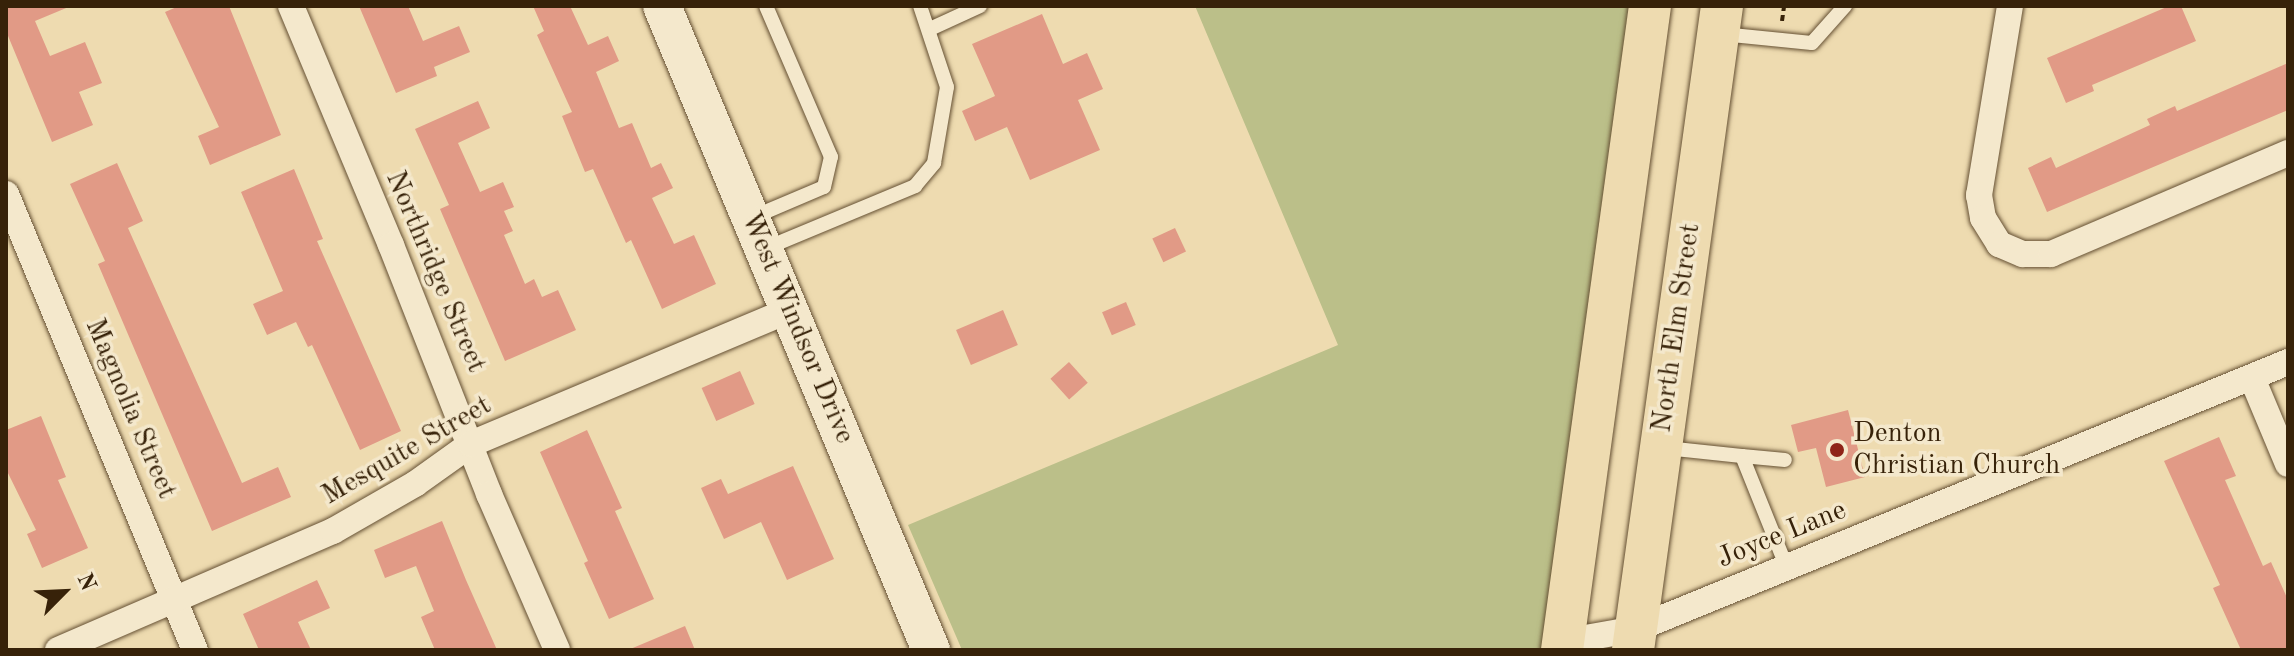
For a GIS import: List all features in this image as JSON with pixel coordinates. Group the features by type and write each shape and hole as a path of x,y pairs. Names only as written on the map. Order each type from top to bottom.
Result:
{"main road":[{"path":"1562,646 1650,6"},
{"name":"North Elm Street","path":"1635,640 1720,20"}],"street":[{"name":"Northridge Street","path":"291,6 489,494 557,650"},
{"name":"West Windsor Drive","path":"662,6 931,650"},
{"path":"2010,6 1979,195 1983,218 1999,244 2023,254 2051,254 2288,153"},
{"name":"Magnolia Street","path":"6,194 195,650"},
{"name":"Mesquite Street","path":"58,650 333,531 415,484 471,444 790,310"},
{"name":"Joyce Lane","path":"1562,646 1635,640 1787,568 2288,362"},
{"path":"2252,378 2288,464"}],"lane":[{"path":"757,233 824,187 831,166 831,157 766,6"},
{"path":"757,233 915,186 934,163 947,87 920,6"},
{"path":"930,29 980,6"},
{"path":"1720,20 1812,43 1845,6"},
{"path":"1661,447 1785,460"},
{"path":"1742,456 1787,568"}],"green space":[{"path":"1195,6 1635,6 1544,650 962,650 908,525 1338,345"}],"building":[{"path":"6,6 71,6 35,21 50,56 85,42 102,83 79,92 93,125 52,142 6,31"},
{"path":"179,6 229,6 281,135 210,165 198,136 219,127 165,12"},
{"path":"359,6 408,6 423,41 459,26 470,52 434,67 437,76 396,93"},
{"path":"533,6 570,6 588,45 608,36 619,61 596,72 619,128 632,123 651,168 661,163 673,188 652,198 674,244 694,235 716,284 662,309 631,240 626,243 593,169 585,172 562,116 572,112 537,35 544,31"},
{"path":"2169,6 2181,6 2196,41 2092,85 2094,91 2066,103 2047,58"},
{"path":"1042,14 1063,64 1087,53 1103,89 1078,100 1100,150 1030,180 1007,127 975,141 962,111 995,96 972,44"},
{"path":"2288,63 2288,110 2047,212 2028,168 2051,157 2056,168 2150,125 2147,119 2175,106 2177,111"},
{"path":"478,101 490,128 458,143 480,192 503,182 514,207 504,211 513,231 504,235 525,284 534,279 542,297 558,290 576,330 505,361 440,209 449,205 415,129"},
{"path":"117,163 143,221 128,228 242,483 278,467 291,497 212,531 98,264 105,261 70,184"},
{"path":"294,169 323,239 317,241 401,431 360,450 312,345 308,347 296,322 267,335 253,304 283,291 241,192"},
{"path":"1175,228 1186,252 1163,262 1152,239"},
{"path":"1126,302 1136,325 1112,335 1102,312"},
{"path":"1003,310 1018,345 971,365 956,330"},
{"path":"1069,362 1088,383 1069,400 1050,379"},
{"path":"740,371 755,404 716,421 702,388"},
{"name":"Denton Christian Church","path":"1848,410 1865,477 1826,487 1816,448 1798,452 1791,425"},
{"path":"41,416 66,477 58,480 88,548 42,568 27,534 36,530 6,469 6,430"},
{"path":"587,430 622,508 615,511 654,599 609,619 584,563 588,561 540,452"},
{"path":"2219,437 2236,476 2225,480 2263,566 2271,562 2288,600 2288,650 2241,650 2213,588 2220,585 2164,461"},
{"path":"793,466 834,559 787,580 761,522 724,539 701,488 721,479 728,494"},
{"path":"442,521 497,650 435,650 421,617 434,611 416,566 385,578 374,550"},
{"path":"317,580 330,608 298,622 311,650 259,650 243,614"},
{"path":"685,626 695,650 628,650"}],"place":[{"name":"Denton Christian Church","path":"1837,450"}]}
